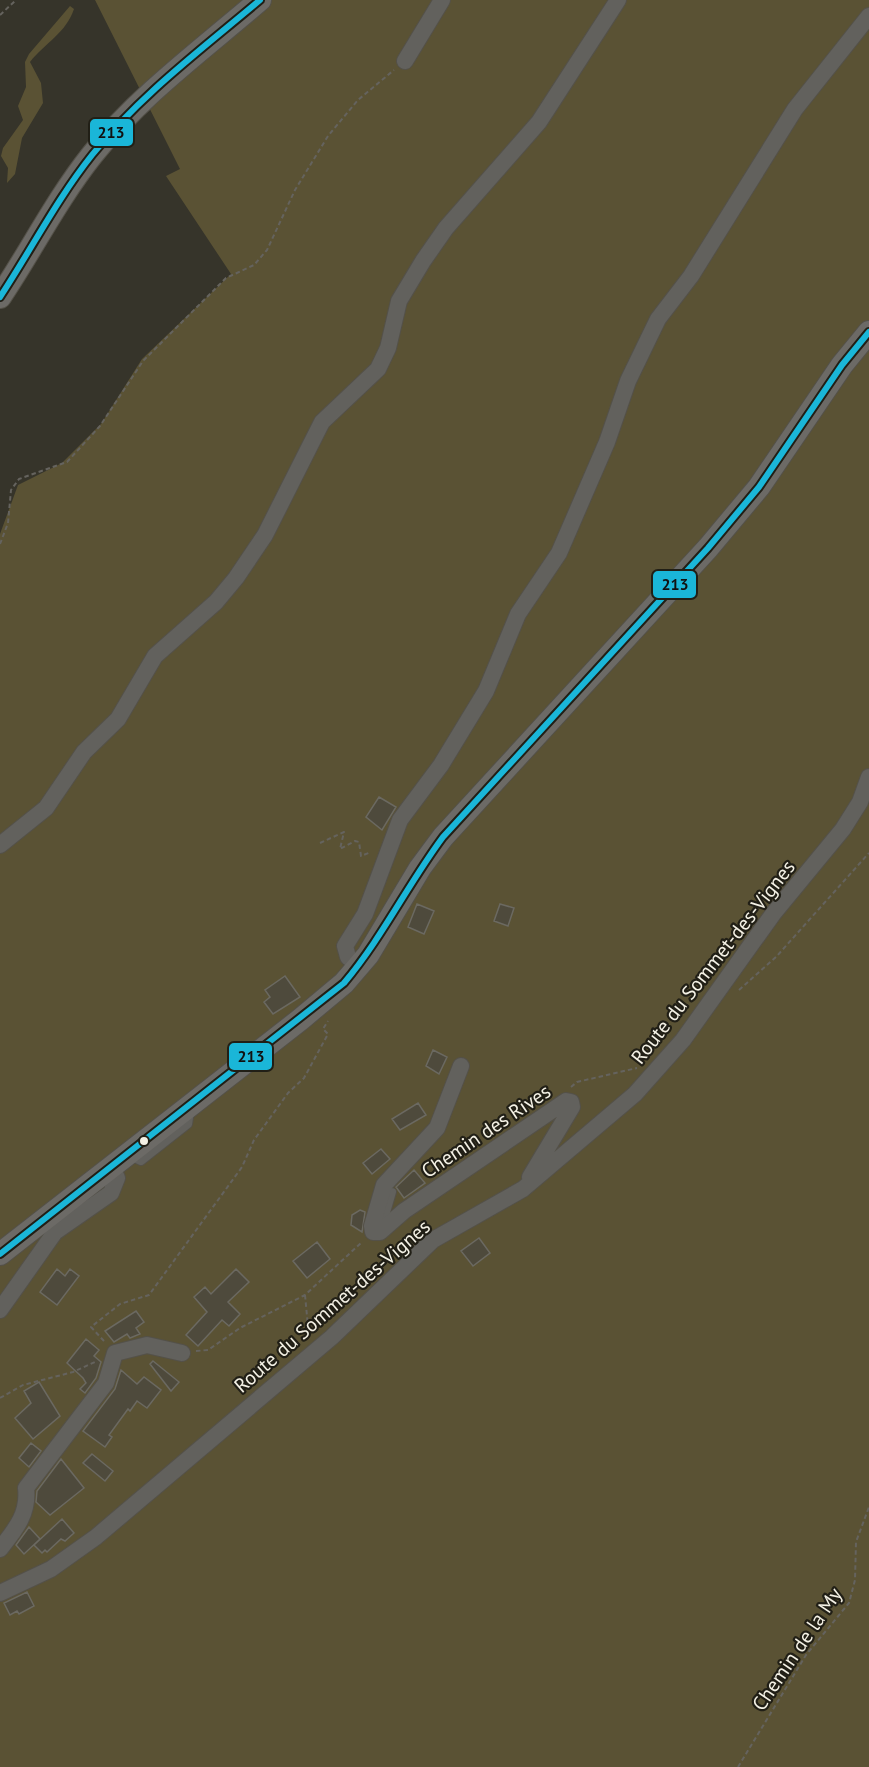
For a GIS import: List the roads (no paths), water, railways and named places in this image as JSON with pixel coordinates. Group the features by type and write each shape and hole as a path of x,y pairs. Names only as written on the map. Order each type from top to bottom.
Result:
{"main road":[{"path":"0,297 77,175 106,138 146,99 260,0"},
{"path":"0,1254 306,1016 359,966 380,937 435,847 715,540 759,487 842,365 869,332"}],"street":[{"path":"405,61 442,0"},
{"path":"0,845 46,808 80,757 118,719 155,656 216,602 236,578 265,535 322,422 378,369 388,348 399,301 423,261 446,228 539,122 618,0"},
{"path":"359,966 348,957 345,946 361,922 400,820 441,765 486,691 518,614 559,553 607,442 628,381 658,319 690,276 795,109 869,15"},
{"name":"Route du Sommet-des-Vignes","path":"0,1593 51,1569 96,1537 310,1355 433,1240 523,1189 635,1094 683,1040 773,914 843,829 860,802 869,777"},
{"name":"Chemin des Rives","path":"461,1066 437,1128 384,1185 372,1226 380,1228 566,1101 572,1102 572,1107 523,1189"},
{"path":"0,1310 29,1266 60,1227 113,1190 120,1161"},
{"path":"0,1550 23,1518 28,1503 26,1488 106,1383 115,1353 147,1345 182,1353"}],"lane":[{"path":"380,1228 392,1192"}]}
